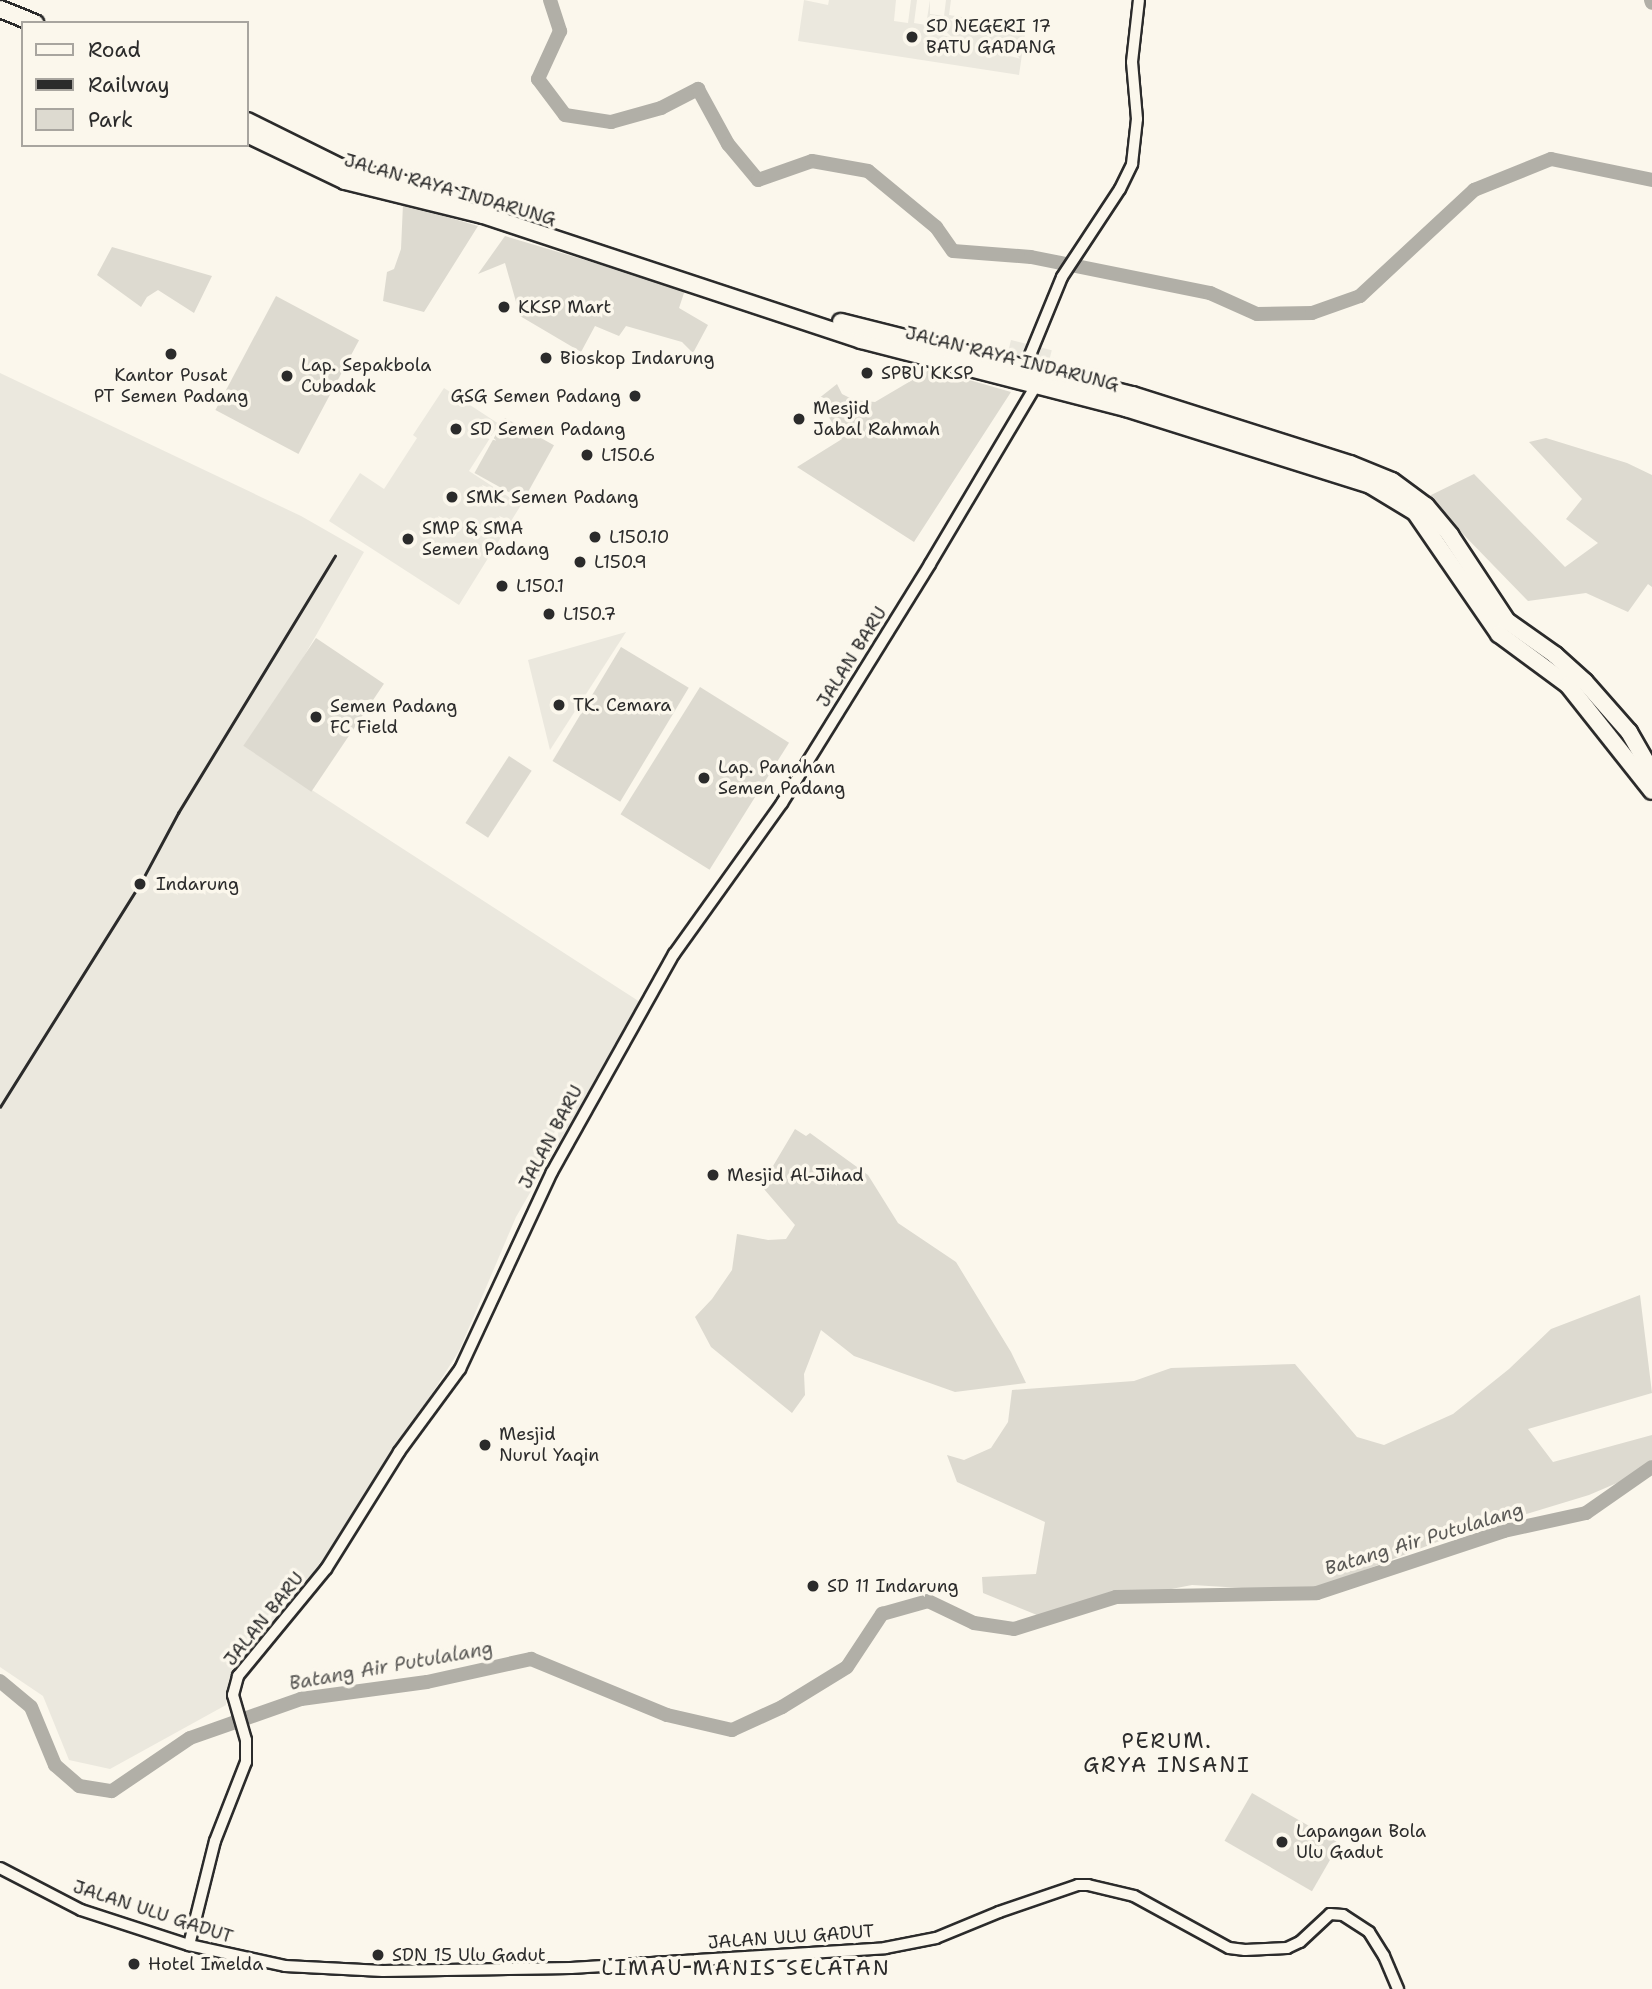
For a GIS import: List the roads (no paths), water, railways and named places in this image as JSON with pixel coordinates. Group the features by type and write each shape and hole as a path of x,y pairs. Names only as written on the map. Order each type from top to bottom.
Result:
{"highway":[{"path":"0,9 30,21"},
{"path":"0,21 21,28"},
{"name":"JALAN RAYA INDARUNG","path":"249,128 345,181 483,215 861,340 1182,411 1392,481 1426,506 1450,535 1507,621 1555,655 1585,682 1629,732 1652,772"},
{"name":"JALAN RAYA INDARUNG","path":"1039,379 1370,485 1401,500 1415,512 1499,634 1568,685 1652,791"}],"street":[{"path":"1030,355 1062,277 1127,177 1136,144 1132,62 1139,0"},
{"name":"JALAN BARU","path":"189,1945 215,1841 246,1762 246,1740 233,1695 238,1676 326,1569 400,1451 460,1369 552,1172 596,1089 632,1034 674,954 782,803 930,564 1039,379"},
{"name":"JALAN ULU GADUT","path":"0,1868 81,1910 189,1945 285,1966 383,1971 572,1968 841,1952 907,1945 1078,1885 1088,1885 1134,1896 1228,1948 1287,1948 1300,1942 1330,1914 1343,1915 1369,1932 1384,1956 1398,1989"}],"waterway":[{"path":"550,0 560,31 538,79 565,115 611,122 661,108 698,89 728,144 758,180 812,161 868,171 936,227 953,251 1031,257 1210,293 1257,314 1312,313 1360,296 1474,190 1551,159 1652,180"},
{"name":"Batang Air Putulalang","path":"0,1681 31,1707 55,1765 79,1786 112,1791 190,1738 301,1699 427,1682 531,1659 667,1715 732,1730 782,1707 847,1667 882,1614 928,1601 974,1623 1014,1629 1116,1597 1317,1593 1504,1531 1586,1513 1652,1467"}],"railway":[{"path":"0,1107 140,884 178,813 335,556"}],"place":[{"name":"SD NEGERI 17 BATU GADANG","path":"912,37"},
{"name":"KKSP Mart","path":"504,307"},
{"name":"Kantor Pusat PT Semen Padang","path":"171,354"},
{"name":"Bioskop Indarung","path":"546,358"},
{"name":"SPBU KKSP","path":"867,373"},
{"name":"Lap. Sepakbola Cubadak","path":"287,376"},
{"name":"GSG Semen Padang","path":"635,396"},
{"name":"Mesjid Jabal Rahmah","path":"799,419"},
{"name":"SD Semen Padang","path":"456,429"},
{"name":"L150.6","path":"587,455"},
{"name":"SMK Semen Padang","path":"452,497"},
{"name":"L150.10","path":"595,537"},
{"name":"SMP & SMA Semen Padang","path":"408,539"},
{"name":"L150.9","path":"580,562"},
{"name":"L150.1","path":"502,586"},
{"name":"L150.7","path":"549,614"},
{"name":"TK. Cemara","path":"559,705"},
{"name":"Semen Padang FC Field","path":"316,717"},
{"name":"Lap. Panahan Semen Padang","path":"704,778"},
{"name":"Indarung","path":"140,884"},
{"name":"Mesjid Al-Jihad","path":"713,1175"},
{"name":"Mesjid Nurul Yaqin","path":"485,1445"},
{"name":"SD 11 Indarung","path":"813,1586"},
{"name":"Lapangan Bola Ulu Gadut","path":"1282,1842"},
{"name":"SDN 15 Ulu Gadut","path":"378,1955"},
{"name":"Hotel Imelda","path":"134,1964"}],"district":[{"name":"PERUM. GRYA INSANI","path":"1167,1753"},
{"name":"LIMAU MANIS SELATAN","path":"746,1968"}]}
